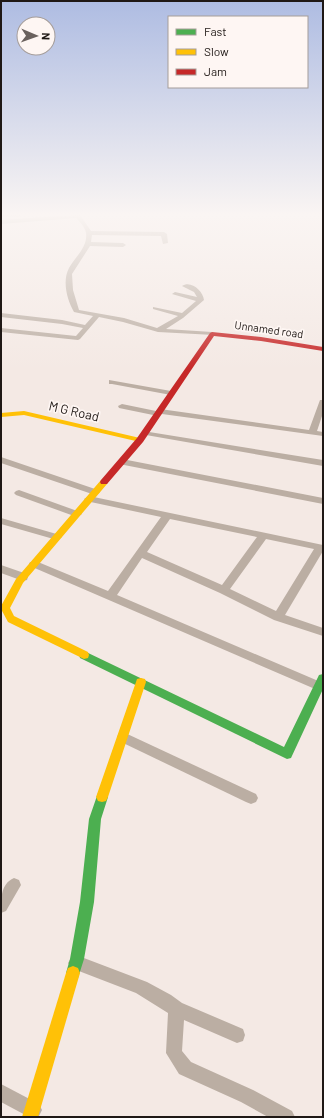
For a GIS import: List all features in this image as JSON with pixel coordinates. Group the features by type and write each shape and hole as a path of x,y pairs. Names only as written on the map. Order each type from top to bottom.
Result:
{"street":[{"path":"73,266 70,271 69,296 76,311 124,320 158,330 212,334"},
{"path":"185,286 198,292 201,296 201,300"},
{"path":"175,294 201,300"},
{"path":"158,330 183,315 201,300"},
{"path":"155,308 183,315"},
{"path":"1,315 62,322 87,328"},
{"path":"1,330 78,338 97,315"},
{"path":"34,564 321,682 287,754 11,618 3,608 23,577 92,495 143,437 171,393 212,334"},
{"name":"Unnamed road","path":"212,334 261,339 323,349"},
{"path":"112,382 171,393"},
{"path":"312,433 323,405"},
{"path":"122,406 323,434"},
{"name":"M G Road","path":"1,415 24,413 143,437"},
{"path":"143,437 323,463"},
{"path":"1,460 92,495 167,516 322,548 278,617"},
{"path":"122,462 323,501"},
{"path":"19,493 77,514"},
{"path":"111,595 167,516"},
{"path":"1,521 56,537"},
{"path":"224,590 263,536"},
{"path":"140,553 224,590 278,617 323,632"},
{"path":"1,569 23,577"},
{"path":"1,1093 32,1113 76,963 87,902 95,819 141,682"},
{"path":"123,736 251,798"},
{"path":"1,906 14,884"},
{"path":"76,963 128,983 165,1000 176,1010 237,1035"},
{"path":"176,1010 174,1053 186,1068 247,1096 286,1117"}],"traffic: fast":[{"path":"84,655 287,754 323,678"},
{"path":"73,973 77,959 87,902 95,819 102,797"}],"traffic: slow":[{"path":"1,415 24,413 140,440"},
{"path":"84,655 11,619 5,608 19,581 104,482"},
{"path":"102,797 141,682"},
{"path":"30,1117 73,973"}],"traffic: jam":[{"path":"104,482 140,440 212,334 261,339 323,349"}]}
